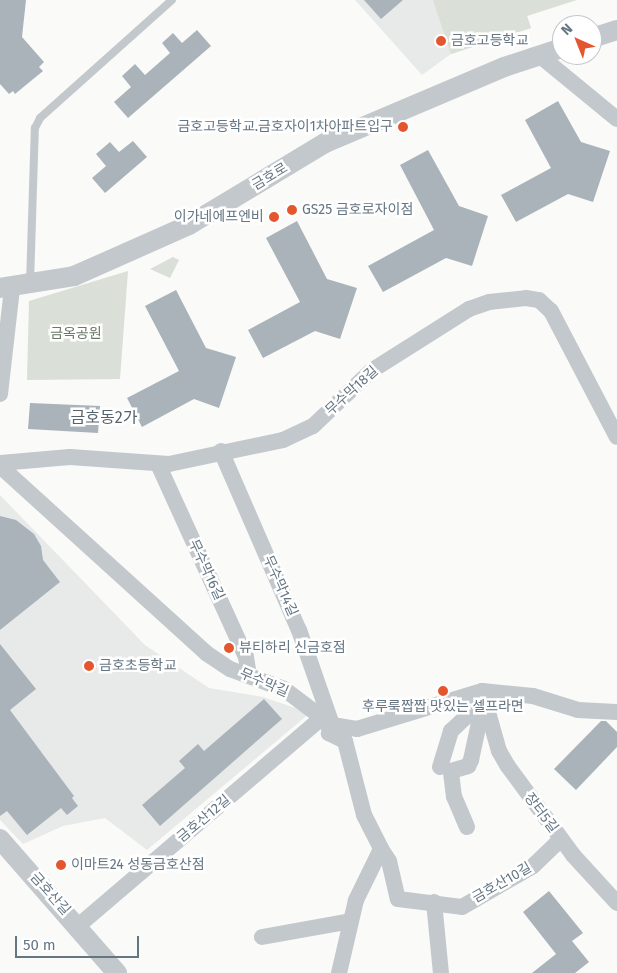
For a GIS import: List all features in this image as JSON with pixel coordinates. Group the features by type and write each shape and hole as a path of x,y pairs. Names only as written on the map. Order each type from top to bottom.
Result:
{"street":[{"path":"602,35 617,30"},
{"name":"금호로","path":"14,287 74,276 189,226 326,143 504,67 552,51"},
{"path":"539,55 617,119"},
{"path":"0,394 14,287"},
{"name":"무수막18길","path":"0,464 70,456 158,464 221,451 237,452 274,443 313,426 371,372 470,309 489,302 526,298 538,300 551,311 617,437"},
{"name":"무수막14길","path":"221,451 299,630 332,725"},
{"name":"무수막길","path":"0,464 206,653 230,669 284,689 332,725 356,729 484,700 533,696 578,710 617,712"},
{"name":"무수막16길","path":"158,464 246,657 249,676"},
{"path":"440,767 451,731 484,700"},
{"path":"467,827 454,797 451,771 468,766 471,760 484,700"},
{"name":"장터5길","path":"484,700 503,758 561,839 617,903"},
{"name":"금호산12길","path":"78,926 319,720 332,725"},
{"name":"금호산10길","path":"332,725 329,733 345,741 364,815 381,849 389,860 398,900 434,902 462,907 533,866 561,839"},
{"name":"금호산길","path":"0,839 78,926 117,973"},
{"path":"339,973 356,900 381,849"},
{"path":"434,902 441,973"},
{"path":"262,937 351,920"}],"lane":[{"path":"14,287 35,128 40,118 172,0"}],"shaded area":[{"name":"금호고등학교","path":"355,0 577,0 527,16 531,28 451,54 422,75"},
{"name":"금호초등학교","path":"0,495 145,645 209,688 263,697 310,713 147,850 105,818 63,826 23,844 0,820"}],"green space":[{"path":"433,0 576,0 527,16 531,28 451,54"},
{"path":"173,257 179,260 170,278 150,269"},
{"name":"금옥공원","path":"128,271 120,379 27,380 29,301"}],"building":[{"path":"0,0 26,0 22,37 44,62 39,67 43,71 15,94 13,91 9,94 0,84"},
{"path":"364,0 403,0 381,19"},
{"path":"197,30 211,46 128,118 114,102 131,87 122,76 135,64 145,75 170,53 162,43 173,33 182,43"},
{"path":"558,101 581,142 610,151 593,202 568,194 516,222 501,195 551,168 525,120"},
{"path":"133,141 147,157 105,193 92,178 106,166 96,154 110,142 119,152"},
{"path":"428,150 459,206 488,216 472,266 446,258 383,292 368,266 434,230 400,165"},
{"path":"297,221 327,279 357,288 340,339 315,331 263,358 248,330 300,302 266,238"},
{"path":"176,290 206,348 236,357 219,408 194,399 142,427 127,398 179,371 145,306"},
{"path":"30,403 100,406 98,433 28,429"},
{"path":"0,516 16,520 34,534 41,546 43,560 60,582 0,630"},
{"path":"0,644 36,689 10,710 74,796 72,798 78,806 67,815 61,808 27,835 7,811 0,816"},
{"path":"264,699 282,719 160,826 142,805 185,768 179,761 198,744 204,751"},
{"path":"601,721 606,721 617,732 617,747 576,790 554,769"},
{"path":"549,891 583,933 572,941 589,962 575,973 532,973 556,954 523,912"}],"place":[{"name":"금호고등학교","path":"441,41"},
{"name":"금호고등학교.금호자이1차아파트입구","path":"403,127"},
{"name":"GS25 금호로자이점","path":"292,210"},
{"name":"이가네에프엔비","path":"274,217"},
{"name":"뷰티하리 신금호점","path":"229,648"},
{"name":"금호초등학교","path":"89,666"},
{"name":"후루룩짭짭 맛있는 셀프라면","path":"443,691"},
{"name":"이마트24 성동금호산점","path":"61,865"}],"district":[{"name":"금호동2가","path":"104,418"}]}
